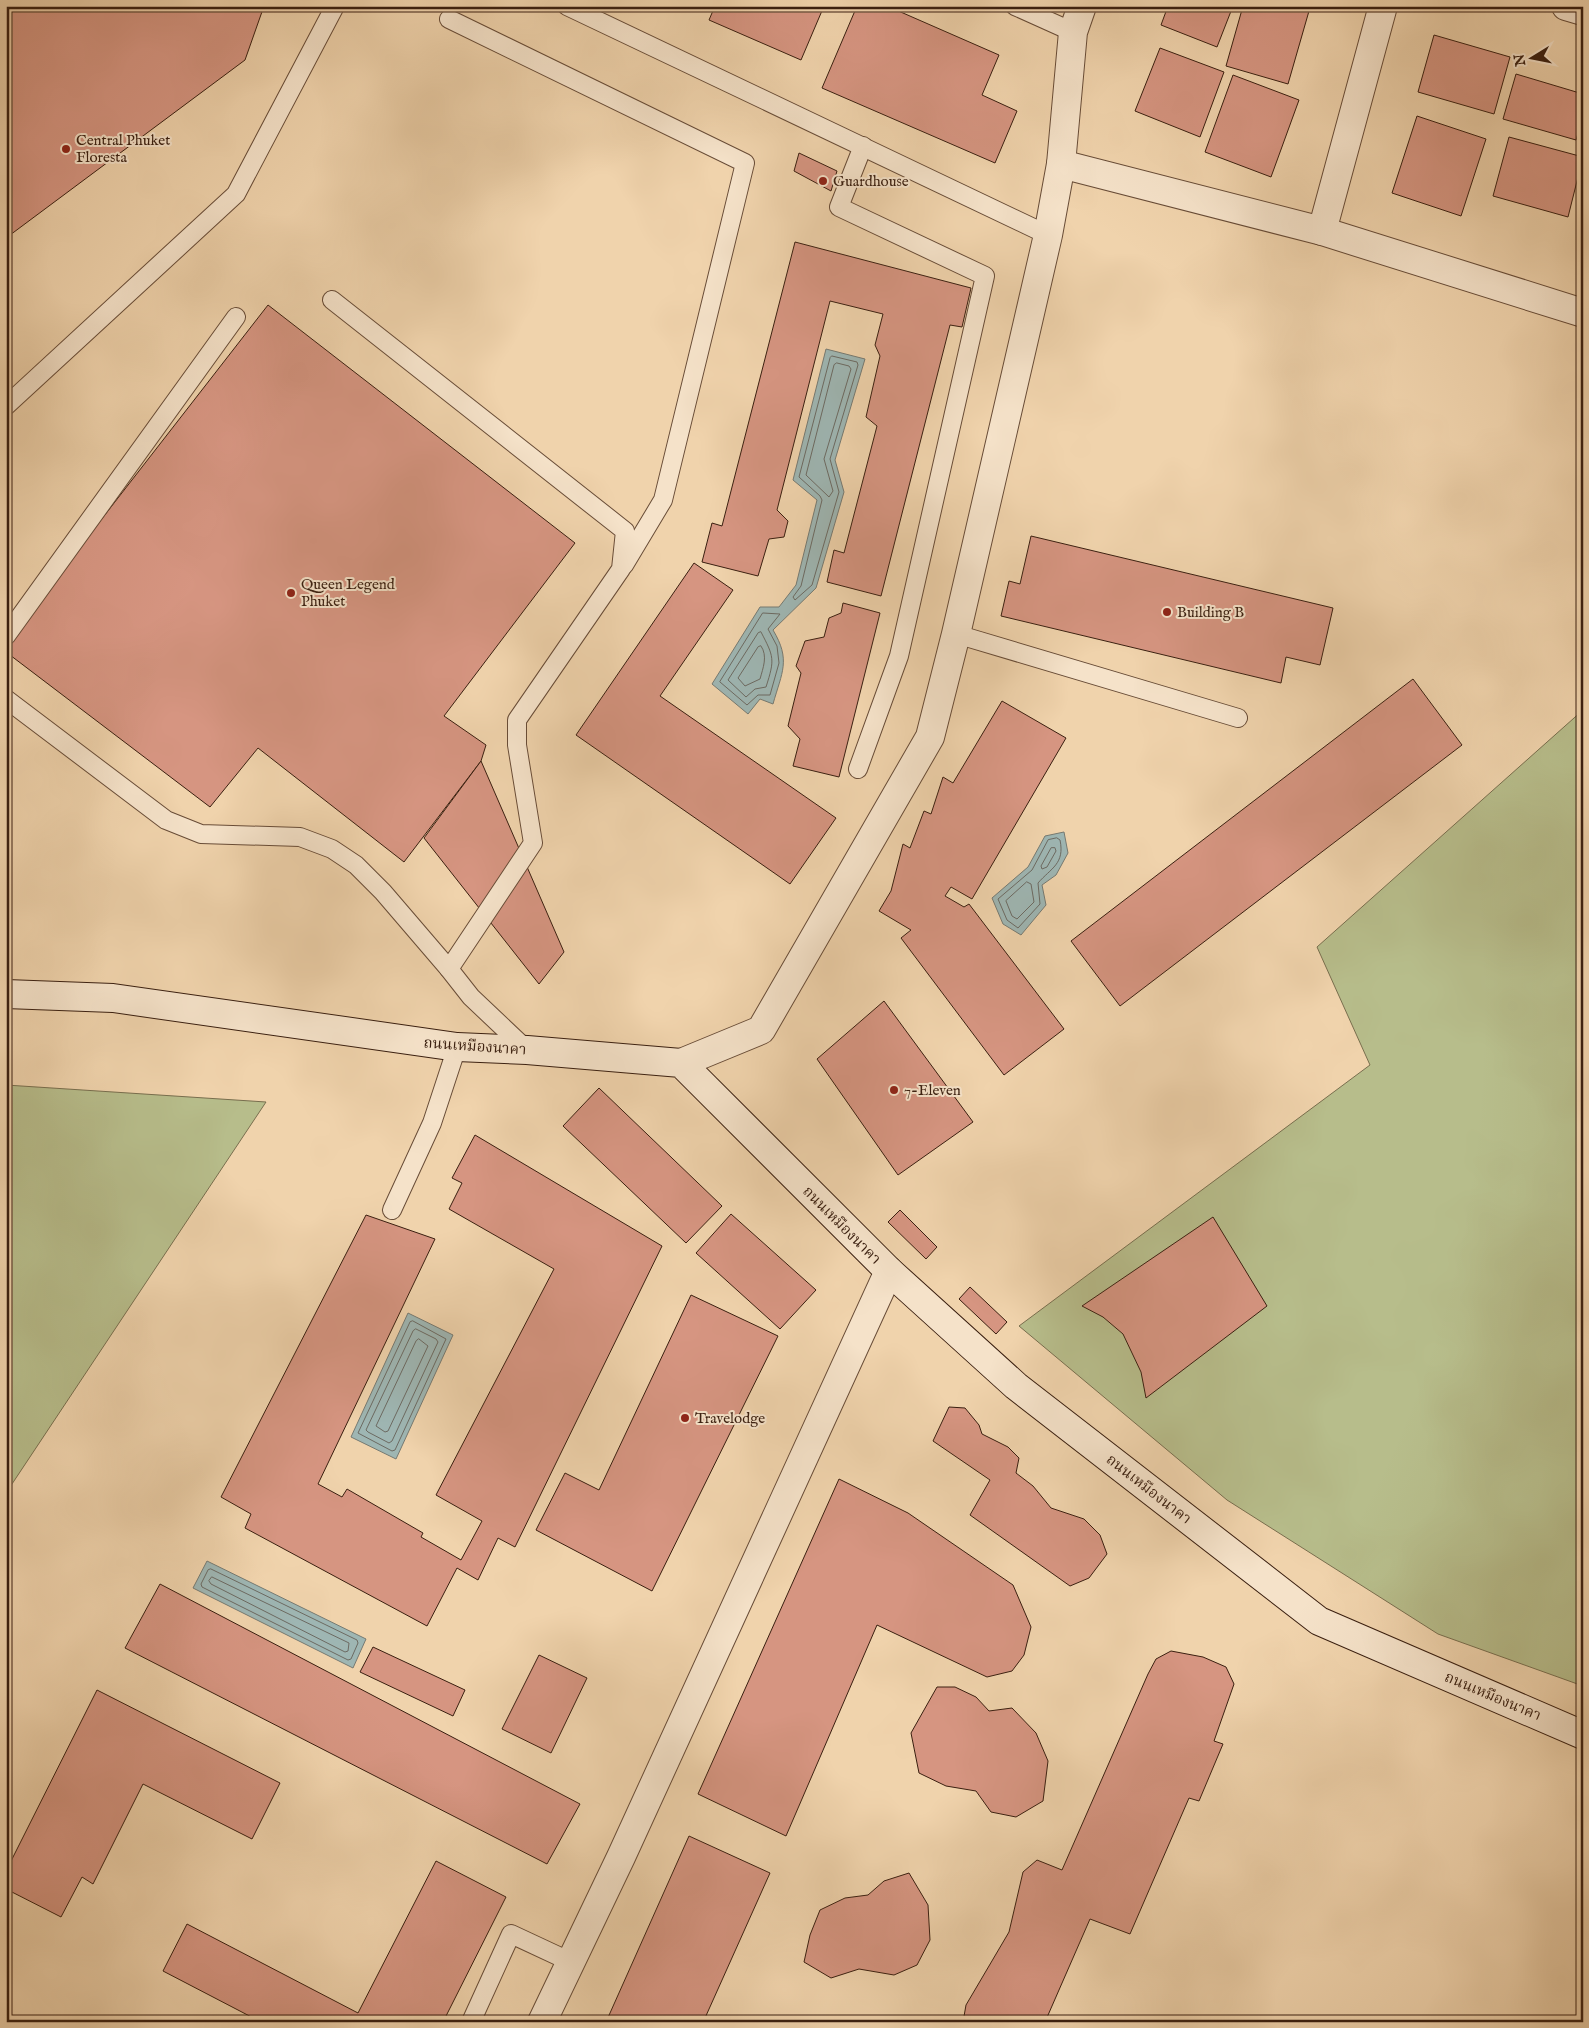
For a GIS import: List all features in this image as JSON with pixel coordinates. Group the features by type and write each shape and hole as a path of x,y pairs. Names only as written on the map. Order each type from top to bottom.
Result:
{"street":[{"path":"681,1063 761,1030 930,737 956,634 1048,235 1061,164 1073,32 1082,6"},
{"path":"1322,231 1384,6"},
{"path":"1566,6 1583,11"},
{"path":"1061,164 1322,231 1583,313"},
{"name":"ถนนเหมืองนาคา","path":"6,994 114,998 457,1047 527,1050 681,1063 889,1271 1016,1386 1319,1621 1583,1734"},
{"path":"542,2022 889,1271"}],"lane":[{"path":"6,406 236,194 335,6"},
{"path":"567,6 1048,235"},
{"path":"1015,6 1073,32"},
{"path":"448,970 532,843 517,745 517,720 621,570 663,500 745,163 449,19"},
{"path":"858,769 899,656 985,276 839,207 863,146"},
{"path":"332,300 625,531 621,570"},
{"path":"6,636 236,317"},
{"path":"956,634 1238,718"},
{"path":"6,700 166,820 201,834 300,837 332,849 356,865 471,997 527,1050"},
{"path":"392,1210 432,1123 457,1047"},
{"path":"471,2022 511,1934 571,1962"}],"green space":[{"path":"1583,710 1583,1686 1438,1634 1227,1500 1019,1326 1370,1065 1317,947"},
{"path":"6,1085 266,1102 6,1493"}],"water":[{"path":"826,349 865,359 835,460 844,492 816,588 773,630 782,650 783,666 773,704 760,699 748,714 712,684 760,607 779,607 796,585 817,500 793,480"},
{"path":"1064,832 1068,853 1056,875 1042,885 1046,905 1021,935 1003,924 992,898 1028,867 1045,836"},
{"path":"408,1313 453,1335 396,1459 351,1437"},
{"path":"207,1561 366,1639 353,1668 193,1588"}],"building":[{"name":"Central Phuket Floresta","path":"6,6 264,6 245,60 6,238"},
{"path":"715,6 824,6 801,60 709,20"},
{"path":"857,6 887,6 999,55 982,95 1017,111 995,163 822,88"},
{"path":"1168,6 1233,6 1217,47 1161,25"},
{"path":"1243,6 1294,6 1309,11 1288,84 1226,66"},
{"path":"1434,35 1510,57 1494,114 1418,92"},
{"path":"1160,48 1224,72 1200,137 1135,111"},
{"path":"1516,74 1583,94 1583,116 1576,140 1503,119"},
{"path":"1233,75 1299,100 1271,177 1205,152"},
{"path":"1417,116 1486,139 1461,216 1392,193"},
{"path":"1509,137 1583,157 1568,217 1493,196"},
{"name":"Guardhouse","path":"799,153 837,171 831,191 794,171"},
{"path":"795,242 971,288 962,327 950,325 881,596 827,582 834,550 844,553 877,426 866,417 880,356 875,345 883,314 830,301 777,510 788,521 784,537 769,539 758,576 702,562 712,523 722,526"},
{"name":"Queen Legend Phuket","path":"268,305 575,543 444,716 486,745 481,761 404,862 258,748 210,807 6,652 6,642"},
{"name":"Building B","path":"1031,536 1333,608 1320,665 1286,657 1281,683 1001,616 1009,581 1020,584"},
{"path":"694,563 733,590 660,696 836,818 790,884 576,735"},
{"path":"843,603 880,613 839,777 793,766 800,739 788,726 801,673 796,666 805,641 824,637 829,618 841,613"},
{"path":"1413,679 1462,745 1120,1006 1071,941"},
{"path":"1002,701 1066,738 972,899 951,887 945,896 964,907 969,904 1064,1029 1004,1075 901,938 911,930 879,911 891,891 903,844 910,848 924,811 931,814 943,777 953,783"},
{"path":"481,761 564,952 539,984 424,838"},
{"name":"7-Eleven","path":"884,1001 973,1122 898,1175 817,1059"},
{"path":"599,1088 722,1206 686,1243 563,1126"},
{"path":"475,1135 662,1246 515,1547 498,1538 478,1580 457,1568 427,1626 245,1528 251,1514 221,1497 366,1215 435,1239 318,1484 342,1497 347,1489 423,1533 421,1537 461,1560 482,1521 436,1495 554,1269 449,1209 462,1183 452,1178"},
{"path":"900,1210 937,1247 926,1259 888,1222"},
{"path":"731,1214 816,1290 780,1329 696,1253"},
{"path":"1213,1217 1267,1306 1146,1398 1141,1372 1123,1334 1103,1317 1082,1306"},
{"path":"970,1287 1007,1322 996,1334 959,1299"},
{"name":"Travelodge","path":"691,1295 778,1336 652,1591 536,1530 565,1473 599,1490"},
{"path":"949,1407 965,1408 979,1425 982,1434 1008,1447 1019,1458 1016,1473 1033,1486 1051,1508 1084,1519 1100,1535 1107,1554 1089,1578 1070,1586 970,1515 990,1480 933,1441"},
{"path":"839,1479 908,1513 1013,1585 1031,1627 1024,1655 1012,1671 987,1677 877,1625 786,1836 698,1794"},
{"path":"160,1584 580,1804 547,1864 125,1648"},
{"path":"373,1647 465,1690 453,1716 360,1672"},
{"path":"1171,1651 1203,1657 1226,1667 1234,1684 1214,1741 1223,1744 1199,1801 1189,1798 1130,1934 1090,1919 1045,2022 963,2022 966,2005 1009,1932 1023,1872 1037,1860 1062,1870 1148,1674 1156,1659"},
{"path":"539,1655 587,1678 551,1753 502,1729"},
{"path":"937,1687 955,1687 976,1697 989,1711 1012,1708 1036,1733 1048,1761 1043,1801 1016,1817 991,1812 976,1791 946,1786 919,1773 911,1733"},
{"path":"97,1690 280,1783 252,1839 143,1784 93,1884 82,1877 61,1917 6,1889 6,1871"},
{"path":"689,1836 770,1873 705,2018 717,2022 606,2022"},
{"path":"436,1861 506,1897 443,2022 261,2022 163,1971 187,1924 358,2013"},
{"path":"909,1873 928,1905 930,1940 917,1965 894,1975 859,1969 831,1978 804,1962 810,1935 820,1910 845,1898 868,1895 884,1881"}],"place":[{"name":"Central Phuket Floresta","path":"66,149"},
{"name":"Guardhouse","path":"823,181"},
{"name":"Queen Legend Phuket","path":"291,593"},
{"name":"Building B","path":"1167,612"},
{"name":"7-Eleven","path":"894,1090"},
{"name":"Travelodge","path":"685,1418"}]}
